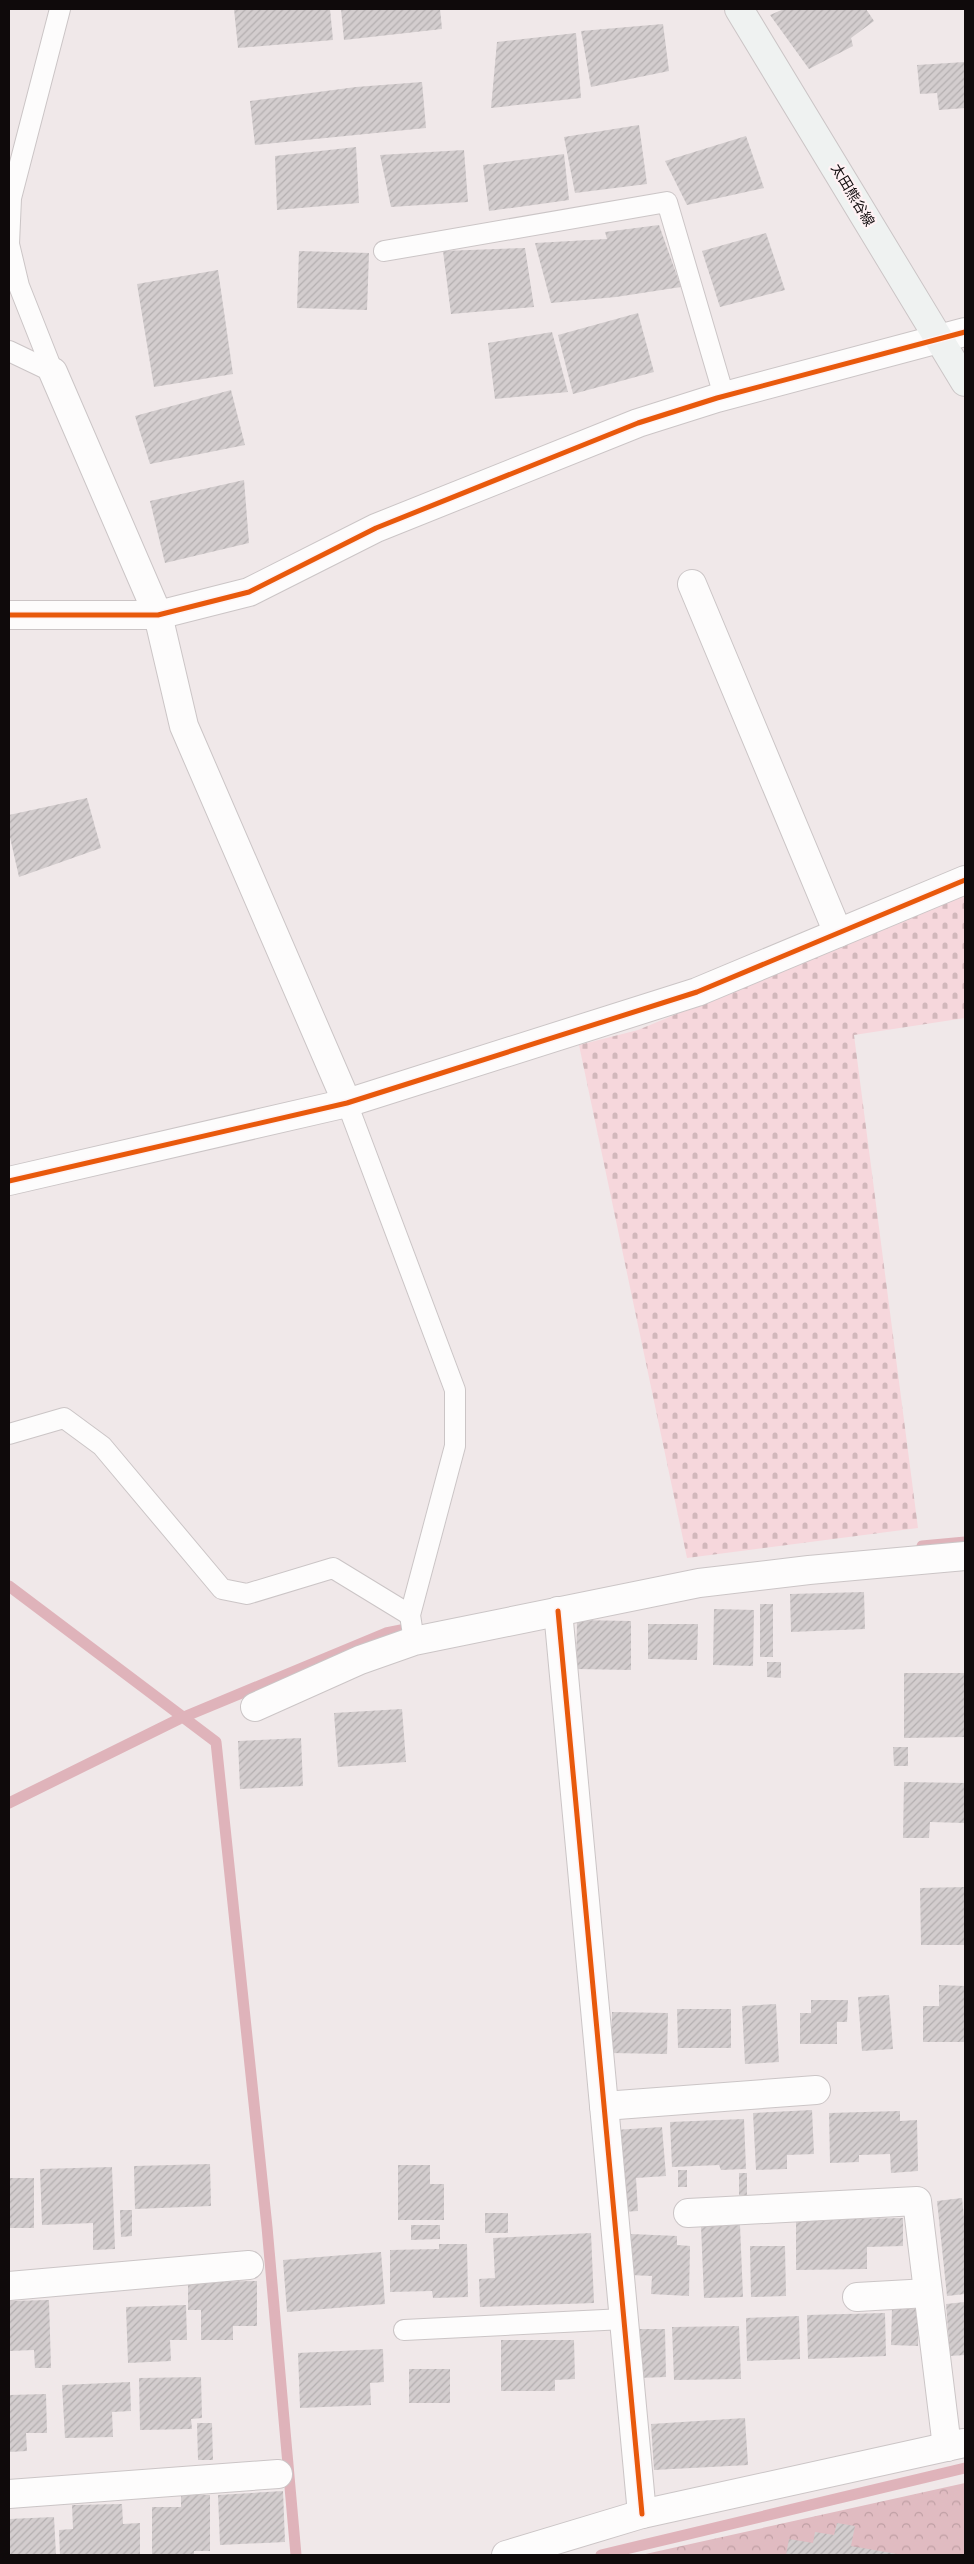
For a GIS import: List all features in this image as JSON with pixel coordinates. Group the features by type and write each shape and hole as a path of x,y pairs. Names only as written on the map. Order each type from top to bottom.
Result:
{"main road":[{"name":"太田熊谷線","path":"739,9 953,335 965,382"}],"street":[{"path":"9,615 158,616 249,592 376,528 638,423 724,396 953,335"},
{"path":"53,372 158,616 184,726 347,1103"},
{"path":"692,584 838,933"},
{"path":"9,1181 347,1103 697,992 965,880"},
{"path":"255,1707 360,1660 414,1641 699,1583 809,1570 965,1556"},
{"path":"558,1612 642,2514"},
{"path":"604,2106 816,2090"},
{"path":"506,2555 642,2514 956,2445 928,2293 917,2201 688,2213"},
{"path":"9,2286 249,2265"},
{"path":"857,2297 928,2293"},
{"path":"9,2494 278,2474"}],"lane":[{"path":"53,372 19,286 9,244 11,198 60,9"},
{"path":"384,251 667,202 724,396"},
{"path":"9,351 53,372"},
{"path":"347,1103 455,1390 455,1446 410,1615 414,1641"},
{"path":"9,1434 64,1418 102,1446 222,1589 246,1594 333,1568 410,1615"},
{"path":"404,2330 624,2319"}],"green space":[{"path":"965,894 965,1018 854,1035 918,1528 687,1558 579,1045 638,1030"},
{"path":"965,2483 965,2555 641,2555"}],"building":[{"path":"234,9 330,9 333,40 238,48"},
{"path":"341,9 440,9 442,29 344,40"},
{"path":"784,9 866,9 874,21 851,38 853,46 809,69 770,15"},
{"path":"663,24 669,71 591,87 581,31"},
{"path":"576,33 581,98 491,108 497,42"},
{"path":"965,62 965,108 939,110 937,93 920,94 917,65"},
{"path":"422,82 426,128 255,145 250,101 356,87"},
{"path":"639,125 647,184 575,193 564,137"},
{"path":"746,136 764,188 687,205 665,161"},
{"path":"356,147 359,203 277,210 275,156"},
{"path":"464,150 468,202 391,207 380,155"},
{"path":"564,154 569,200 489,211 483,165"},
{"path":"659,225 681,287 616,297 551,303 535,243 607,239 605,232"},
{"path":"766,233 785,290 720,307 702,251"},
{"path":"525,248 534,307 451,314 443,251"},
{"path":"299,251 369,253 367,310 297,308"},
{"path":"218,270 233,374 154,387 137,284"},
{"path":"638,313 654,372 573,394 558,335"},
{"path":"552,332 568,392 495,399 488,343"},
{"path":"231,390 245,445 150,464 135,416"},
{"path":"244,480 249,543 165,563 150,501"},
{"path":"87,798 101,848 19,877 9,833 9,815"},
{"path":"864,1592 865,1629 791,1632 790,1594"},
{"path":"760,1604 773,1604 773,1657 760,1657"},
{"path":"714,1609 754,1610 753,1666 713,1665"},
{"path":"577,1620 631,1621 631,1670 576,1669"},
{"path":"648,1624 698,1624 697,1660 648,1659"},
{"path":"767,1662 781,1662 781,1678 767,1677"},
{"path":"904,1673 965,1673 965,1737 904,1738"},
{"path":"402,1709 406,1762 338,1767 334,1713"},
{"path":"301,1738 303,1786 240,1789 238,1741"},
{"path":"893,1747 908,1747 908,1766 894,1766"},
{"path":"904,1782 965,1783 965,1823 930,1822 929,1838 903,1838"},
{"path":"965,1887 965,1945 921,1945 920,1888"},
{"path":"939,1985 965,1986 965,2042 923,2042 923,2006 939,2006"},
{"path":"889,1995 893,2049 862,2051 858,1997"},
{"path":"811,2000 848,2000 847,2022 837,2022 837,2044 800,2044 800,2013 811,2013"},
{"path":"776,2004 779,2062 745,2064 742,2006"},
{"path":"677,2009 731,2009 731,2048 678,2048"},
{"path":"612,2012 668,2013 667,2054 611,2053"},
{"path":"812,2110 814,2154 787,2155 787,2169 756,2170 753,2113"},
{"path":"900,2111 900,2121 917,2120 918,2171 891,2173 890,2154 859,2155 859,2162 830,2163 829,2113"},
{"path":"744,2119 746,2169 721,2170 719,2165 672,2167 670,2122"},
{"path":"662,2127 666,2176 636,2178 638,2211 621,2212 615,2130"},
{"path":"210,2164 211,2206 135,2209 134,2166"},
{"path":"398,2165 430,2165 430,2184 444,2184 444,2220 398,2220"},
{"path":"112,2167 115,2249 93,2250 93,2223 42,2225 40,2169"},
{"path":"678,2170 687,2170 687,2187 678,2187"},
{"path":"739,2173 747,2173 747,2195 739,2195"},
{"path":"9,2178 34,2178 34,2228 9,2228"},
{"path":"962,2198 965,2228 965,2294 947,2296 937,2201"},
{"path":"120,2210 132,2210 132,2236 121,2237"},
{"path":"485,2213 508,2213 508,2233 485,2233"},
{"path":"903,2218 903,2246 867,2247 867,2269 796,2270 796,2220"},
{"path":"411,2225 440,2225 440,2239 411,2240"},
{"path":"740,2225 743,2297 704,2298 701,2226"},
{"path":"591,2233 594,2303 480,2307 479,2279 495,2278 493,2238"},
{"path":"631,2234 677,2236 677,2245 690,2246 689,2296 651,2294 652,2276 630,2275"},
{"path":"439,2244 467,2244 468,2297 433,2298 432,2291 390,2292 390,2250 439,2249"},
{"path":"750,2246 785,2246 786,2296 751,2297"},
{"path":"381,2252 385,2304 287,2312 283,2260"},
{"path":"257,2281 257,2326 233,2326 233,2340 201,2340 201,2310 188,2310 188,2282"},
{"path":"49,2300 51,2368 35,2368 34,2350 9,2351 9,2301"},
{"path":"965,2302 965,2355 950,2356 946,2304"},
{"path":"186,2305 187,2340 170,2340 171,2361 128,2363 126,2307"},
{"path":"892,2308 919,2309 918,2346 891,2345"},
{"path":"885,2313 886,2356 808,2359 807,2315"},
{"path":"799,2316 800,2359 747,2361 746,2318"},
{"path":"739,2326 741,2379 674,2380 672,2327"},
{"path":"637,2329 665,2329 666,2377 638,2378"},
{"path":"501,2340 574,2340 575,2379 555,2380 555,2391 501,2391"},
{"path":"383,2349 384,2382 370,2383 371,2405 300,2408 298,2353"},
{"path":"409,2369 450,2369 450,2403 409,2403"},
{"path":"201,2377 202,2418 191,2419 192,2429 140,2430 139,2378"},
{"path":"130,2382 131,2411 112,2412 113,2437 65,2438 62,2385"},
{"path":"46,2394 47,2433 26,2433 27,2451 9,2452 9,2395"},
{"path":"745,2418 748,2465 654,2470 651,2424"},
{"path":"197,2423 212,2423 213,2460 198,2460"},
{"path":"283,2491 285,2542 220,2545 218,2495"},
{"path":"181,2495 210,2495 210,2551 194,2551 194,2555 152,2555 152,2507 181,2507"},
{"path":"122,2504 123,2524 140,2523 140,2555 60,2555 59,2530 73,2529 72,2505"},
{"path":"54,2517 56,2555 9,2555 9,2519"},
{"path":"837,2523 855,2526 851,2546 903,2555 786,2555 789,2539 813,2543 815,2532 834,2535"}],"waterway":[{"path":"922,1546 965,1542"},
{"path":"9,1586 216,1742 267,2227 296,2555"},
{"path":"9,1803 179,1719 386,1633 416,1627"},
{"path":"601,2555 965,2468"}],"cycle path":[{"path":"9,615 158,615 249,592 376,528 638,423 717,398 965,332"},
{"path":"9,1181 347,1103 697,992 965,880"},
{"path":"558,1611 642,2514"}]}
